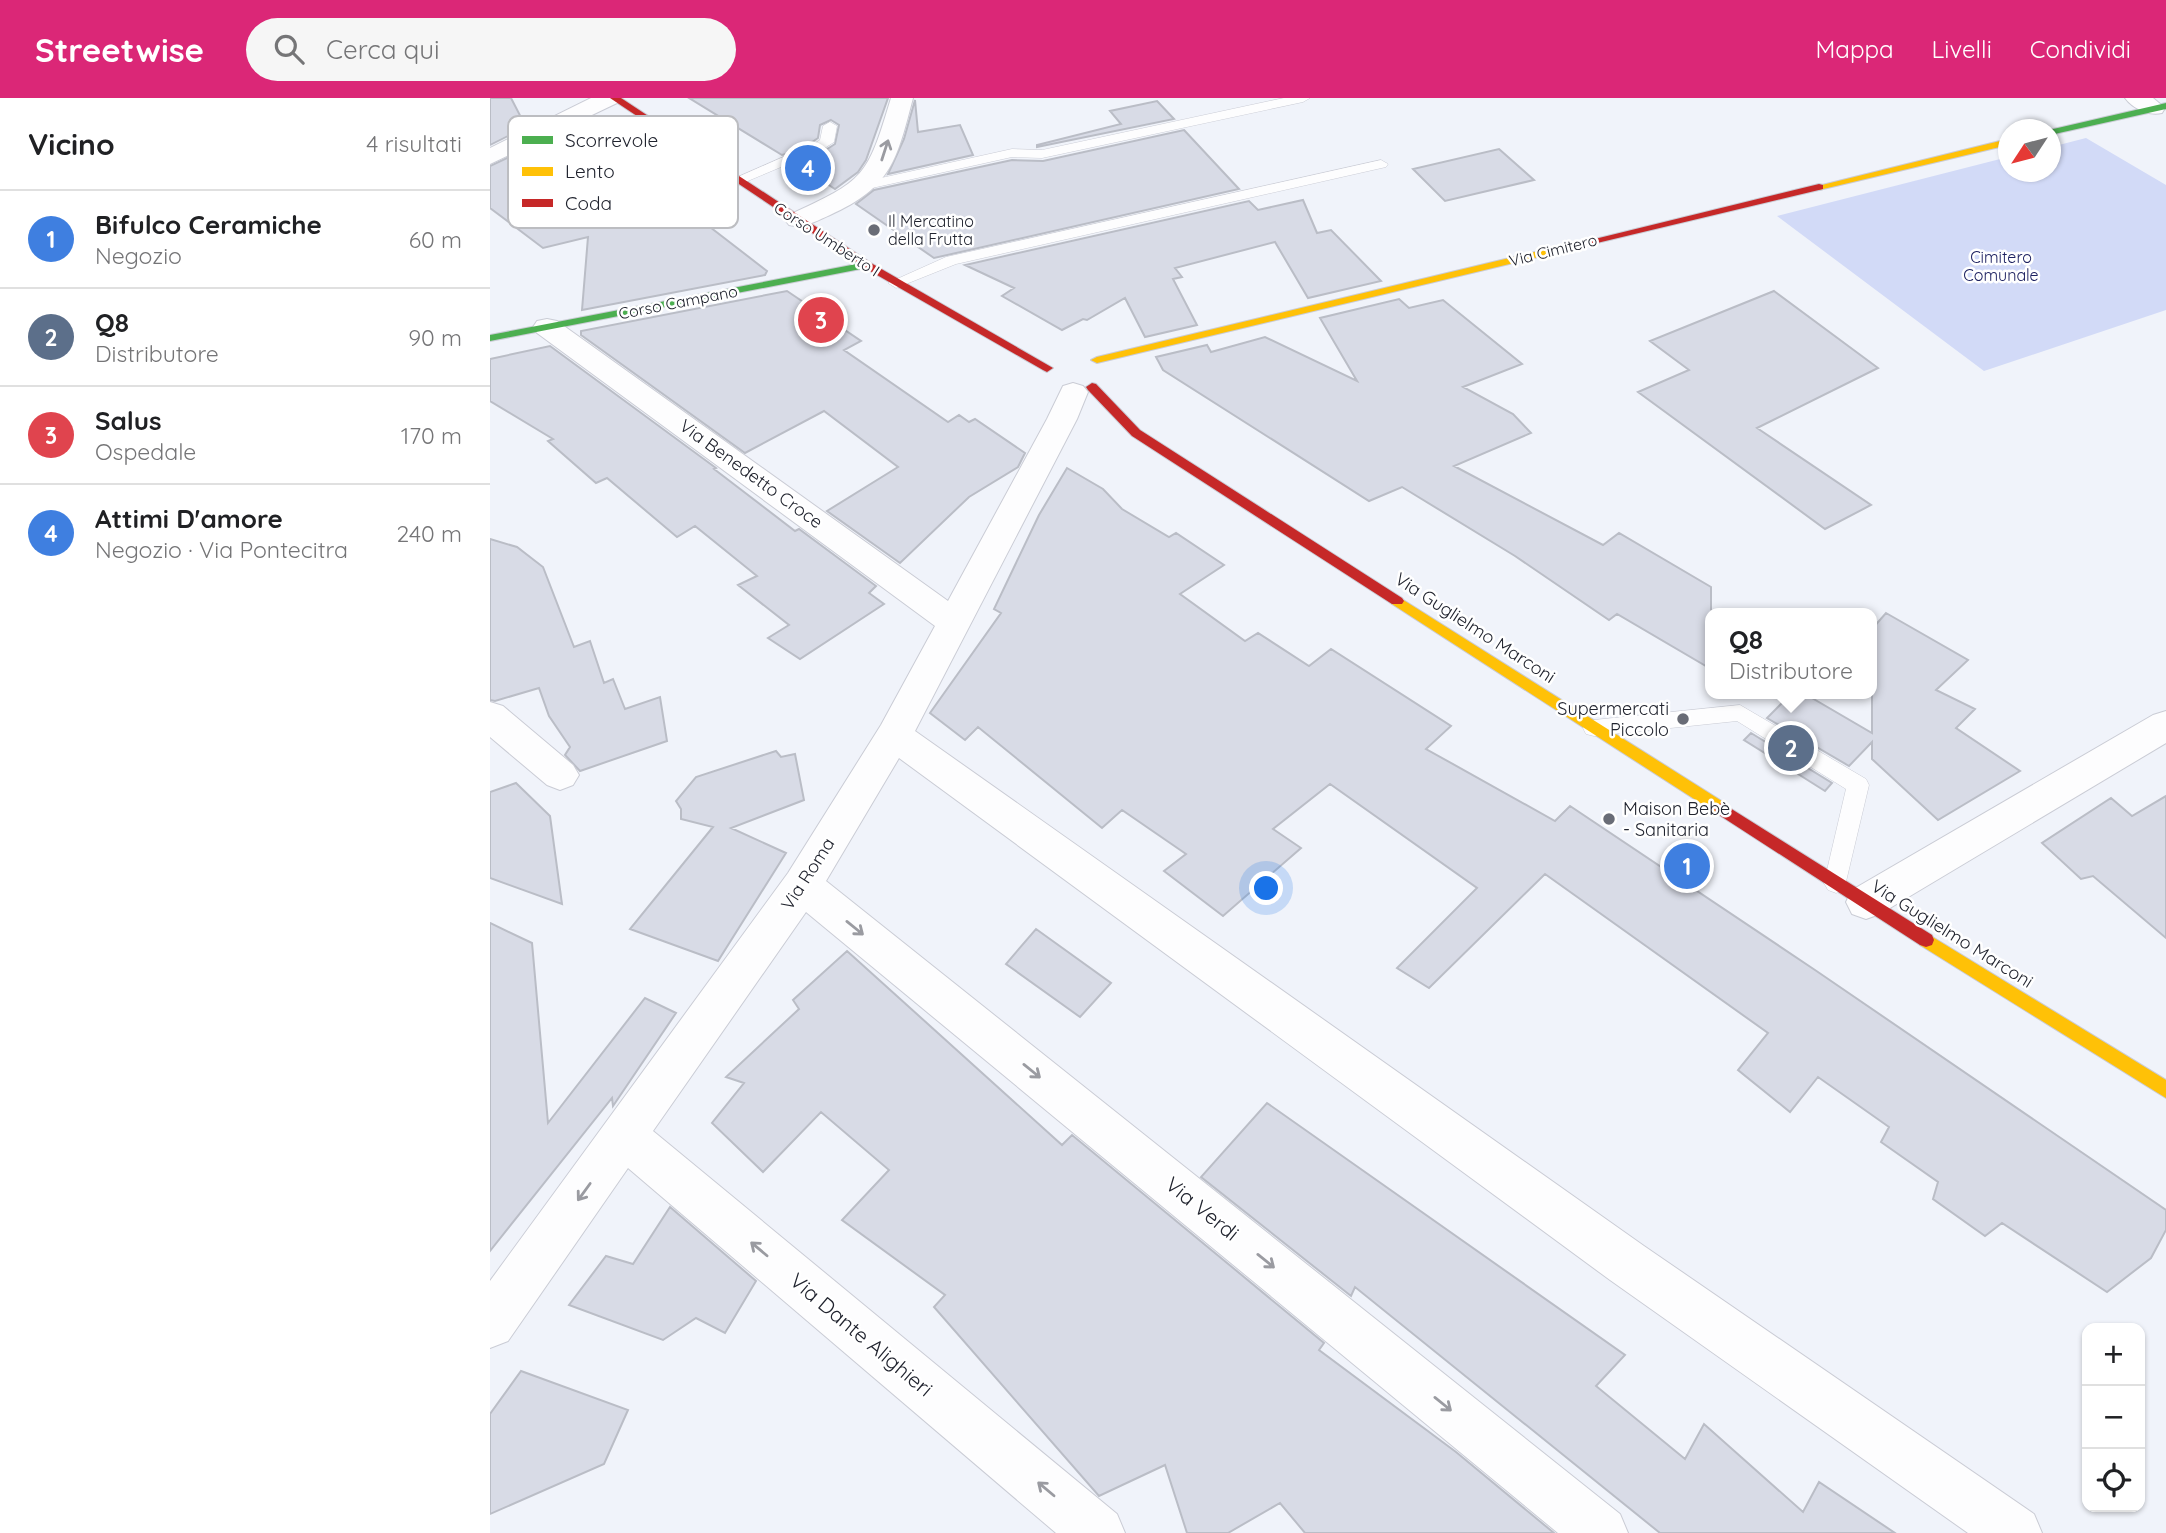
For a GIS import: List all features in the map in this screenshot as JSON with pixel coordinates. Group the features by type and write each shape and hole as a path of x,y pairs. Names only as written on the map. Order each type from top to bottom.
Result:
{"street":[{"path":"573,116 609,98"},
{"name":"Corso Umberto I","path":"615,98 642,116"},
{"path":"798,220 846,198 863,186 881,164 902,98"},
{"path":"2061,129 2152,104"},
{"name":"Via Cimitero","path":"1097,360 1998,144"},
{"path":"490,157 508,148"},
{"name":"Corso Umberto I","path":"738,180 896,283 1062,380"},
{"name":"Corso Campano","path":"490,338 867,265"},
{"name":"Via Benedetto Croce","path":"547,327 954,622"},
{"path":"1062,380 1104,377 1104,371 1097,360 1080,356"},
{"name":"Via Roma","path":"490,1323 802,885 894,734 1062,419 1062,380"},
{"name":"Via Guglielmo Marconi","path":"1062,380 1136,433 1594,728 2166,1090"},
{"path":"492,721 560,775"},
{"path":"1851,893 2166,725"},
{"path":"894,734 1616,1255 2015,1533"},
{"name":"Via Verdi","path":"802,885 1601,1533"},
{"name":"Via Dante Alighieri","path":"624,1136 1098,1533"}],"lane":[{"path":"863,186 1012,153 1042,154 1303,98"},
{"path":"815,148 827,142 830,126"},
{"path":"738,180 788,159"},
{"path":"896,283 951,260 1381,164"},
{"path":"1594,728 1740,713 1858,785 1851,893"}],"green space":[{"name":"Cimitero Comunale","path":"2086,138 2166,185 2166,310 1984,371 1777,216 1998,160 1998,182 2061,182 2061,144"}],"building":[{"path":"490,98 511,98 520,116 508,116 508,136 490,145"},
{"path":"689,98 888,98 866,160 858,172 835,189 795,163 796,157 789,153 782,155 738,128 738,116 718,116","holes":["831,120 839,125 835,144 821,153 808,152 805,147 818,138 820,125"]},
{"path":"915,100 918,132 960,125 973,155 888,174 904,139"},
{"path":"1157,101 1174,119 1037,147 1121,124 1110,111"},
{"path":"1184,130 1239,189 934,258 856,204 874,190 1012,160 1043,161"},
{"path":"1499,149 1534,180 1445,201 1413,169"},
{"path":"508,158 508,222 490,208 490,166"},
{"path":"1303,200 1317,233 1331,230 1381,281 1308,298 1275,242 1175,268 1182,277 1173,279 1197,325 1145,337 1125,298 1087,320 1083,319 1062,330 1002,296 1014,288 965,265 1249,201 1258,210"},
{"path":"516,228 711,228 767,271 765,275 582,310 588,237 543,248"},
{"path":"787,291 861,341 844,350 948,422 959,415 969,422 975,419 1025,453 1018,467 969,497 900,563 827,511 898,467 824,411 745,453 581,335 581,331"},
{"path":"1774,291 1878,368 1757,428 1871,505 1825,529 1638,392 1689,370 1650,341"},
{"path":"1399,299 1409,308 1443,300 1522,364 1463,387 1513,414 1531,433 1454,466 1603,545 1619,533 1711,587 1711,608 1705,608 1705,665 1617,614 1609,620 1515,556 1402,487 1369,501 1163,370 1156,357 1207,345 1211,352 1265,337 1357,381 1320,318"},
{"path":"550,346 716,468 714,469 795,531 799,529 876,586 869,593 884,604 800,659 768,638 789,625 738,585 757,576 695,526 677,537 607,478 596,483 548,441 553,439 490,401 490,359"},
{"path":"1067,468 1103,489 1122,509 1169,537 1176,533 1224,565 1180,594 1245,641 1258,633 1309,666 1331,649 1451,726 1426,749 1555,821 1570,806 2166,1210 2166,1230 2151,1258 2107,1292 2002,1223 1985,1236 1933,1199 1938,1182 1881,1142 1889,1127 1818,1077 1790,1112 1738,1070 1768,1033 1545,874 1429,988 1397,968 1477,888 1330,784 1273,829 1301,848 1223,916 1164,871 1186,854 1122,810 1102,828 978,727 965,740 930,713 1001,613 994,609 1039,515"},
{"path":"490,539 517,547 543,567 574,647 590,641 604,683 613,679 625,709 660,697 667,741 580,771 565,755 570,747 549,716 539,688 495,701 490,700"},
{"path":"1886,613 1968,660 1936,690 1975,709 1956,728 2020,771 1938,820 1872,759 1872,742 1849,766 1767,718 1786,699 1814,699 1872,733 1872,699 1877,699 1877,623"},
{"path":"1751,733 1832,783 1825,791 1744,740"},
{"path":"776,751 781,757 795,754 804,800 731,828 786,853 718,961 630,929 713,827 681,819 681,809 676,801 696,777"},
{"path":"516,783 550,816 562,904 490,878 490,792"},
{"path":"2166,796 2166,938 2093,876 2081,879 2042,843 2111,798 2132,816"},
{"path":"490,923 532,943 548,1123 645,998 676,1013 613,1106 612,1098 490,1251"},
{"path":"1036,929 1111,983 1080,1017 1006,964"},
{"path":"847,951 1062,1145 1072,1135 1324,1343 1319,1350 1456,1452 1554,1533 1305,1533 1280,1503 1228,1533 1187,1533 1165,1465 1099,1496 934,1307 945,1295 842,1220 889,1170 821,1112 763,1172 712,1123 744,1083 726,1077 799,1009 793,1000"},
{"path":"1267,1103 1625,1355 1596,1386 1685,1459 1704,1424 1803,1512 1819,1482 1895,1533 1660,1533 1355,1287 1351,1296 1201,1177"},
{"path":"670,1207 756,1281 725,1333 696,1318 663,1340 569,1305 606,1256 633,1264"},
{"path":"521,1371 628,1410 604,1464 490,1514 490,1414"}],"traffic: fast":[{"path":"2061,130 2166,106"},
{"path":"490,338 867,265"}],"traffic: slow":[{"path":"1819,187 1998,144"},
{"path":"1097,360 1551,251"},
{"path":"1397,601 1722,809"},
{"path":"1926,940 2166,1090"}],"traffic: jam":[{"path":"615,98 642,116"},
{"path":"738,180 867,265 1047,368"},
{"path":"1551,251 1819,187"},
{"path":"1092,387 1136,433 1397,601"},
{"path":"1722,809 1926,940"}],"place":[{"name":"Attimi D'amore","path":"808,168"},
{"name":"Il Mercatino della Frutta","path":"874,230"},
{"name":"Salus","path":"821,320"},
{"name":"Supermercati Piccolo","path":"1683,719"},
{"name":"Q8","path":"1791,748"},
{"name":"Maison Bebè - Sanitaria","path":"1609,819"},
{"name":"Bifulco Ceramiche","path":"1687,866"}]}
